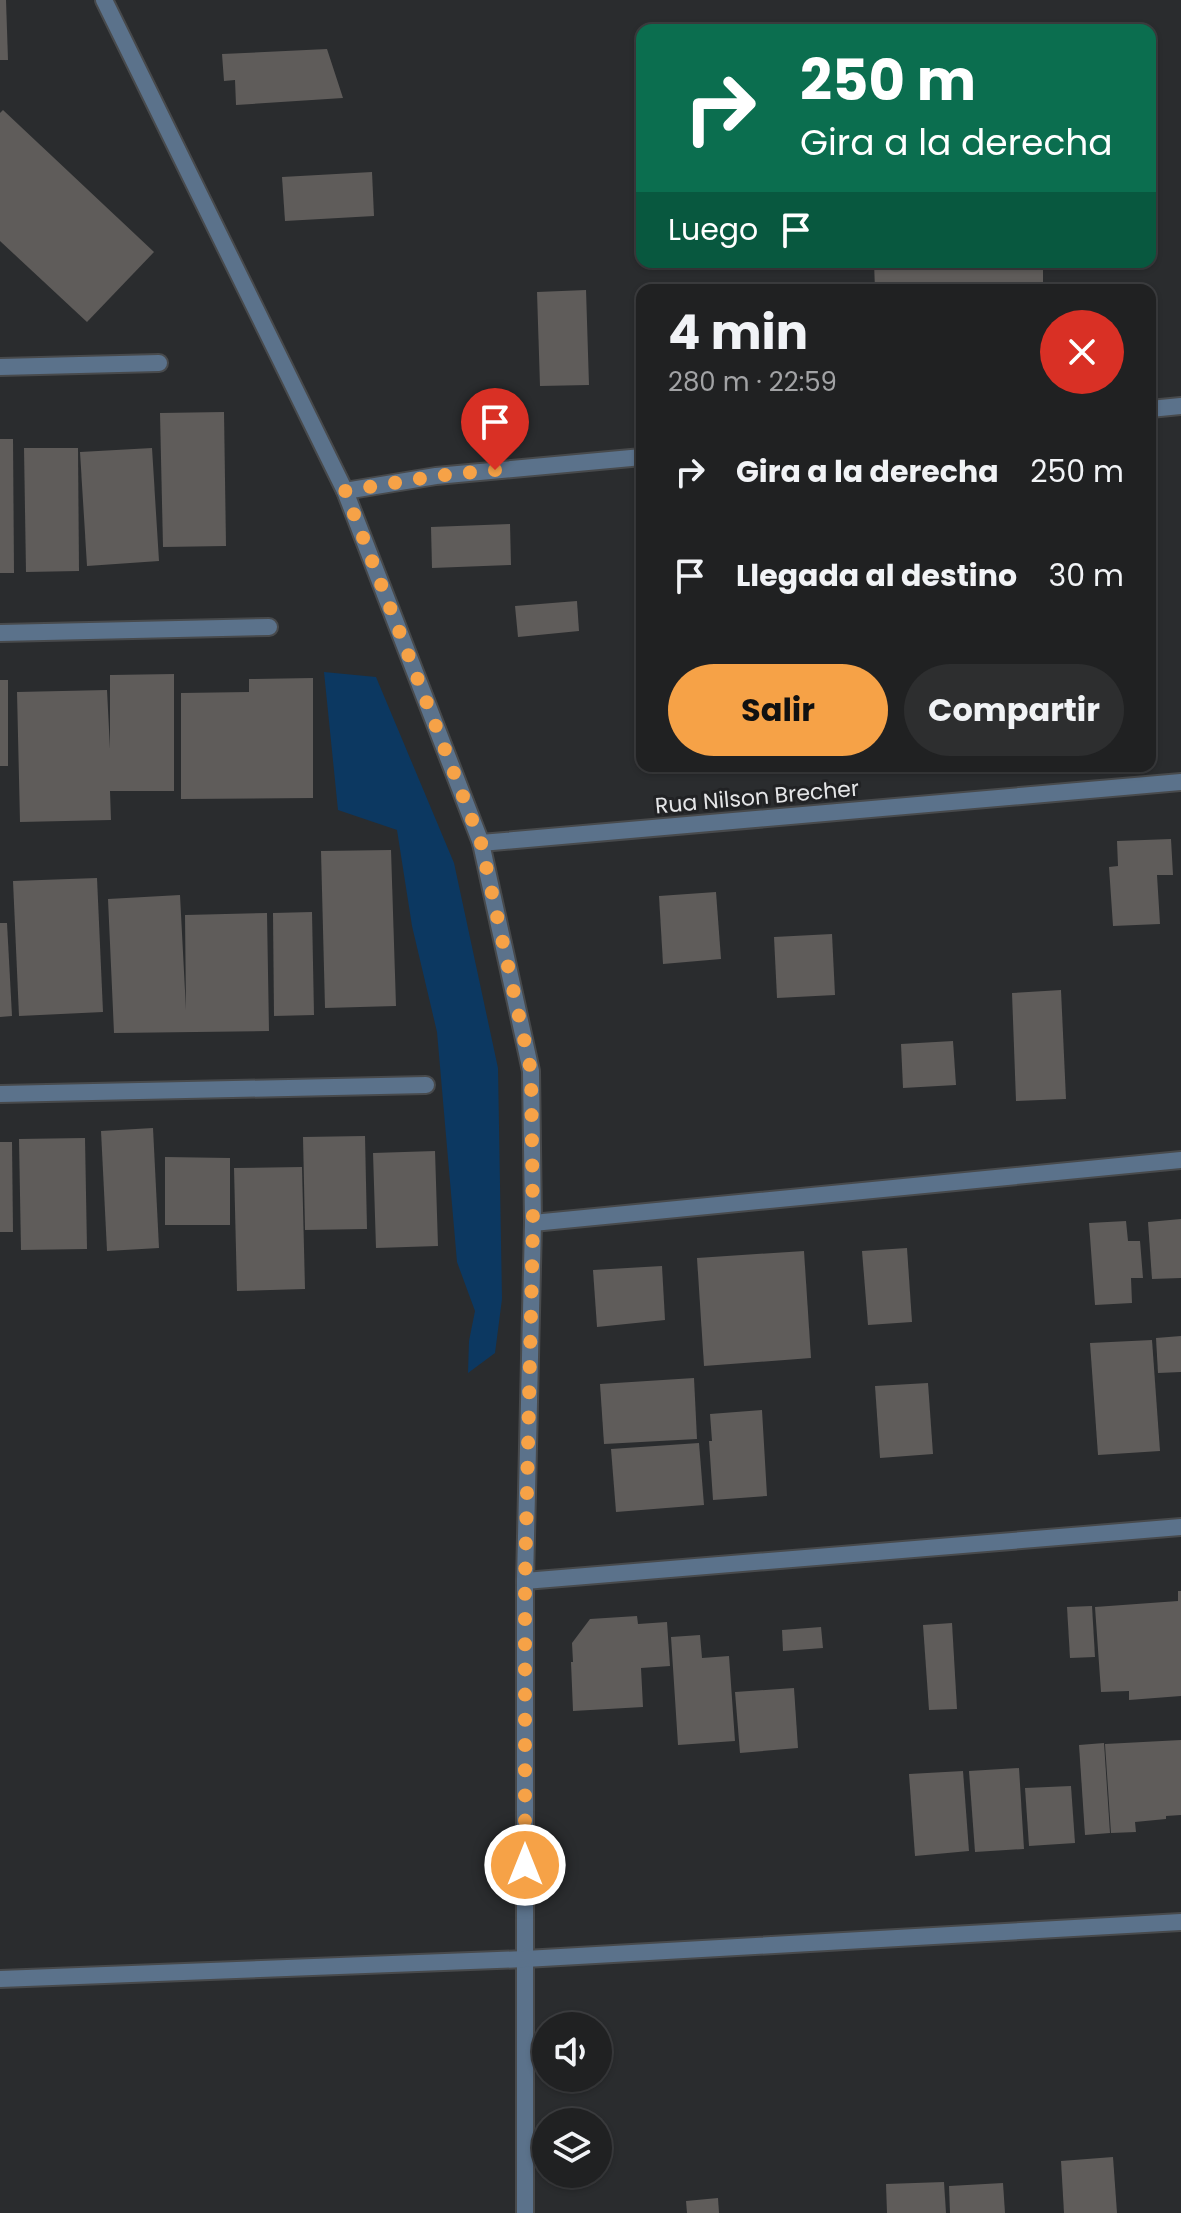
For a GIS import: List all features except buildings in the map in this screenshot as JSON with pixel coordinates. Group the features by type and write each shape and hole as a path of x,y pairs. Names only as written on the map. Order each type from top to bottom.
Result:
{"street":[{"path":"104,0 345,491 481,843 531,1071 533,1223 525,1581 525,2213"},
{"path":"0,367 159,363"},
{"path":"1156,408 1181,406"},
{"path":"345,491 436,476 636,458"},
{"path":"0,633 269,627"},
{"name":"Rua Nilson Brecher","path":"481,843 1181,782"},
{"path":"0,1094 426,1085"},
{"path":"533,1223 1181,1160"},
{"path":"525,1581 1181,1527"},
{"path":"0,1979 525,1959 1181,1922"}],"shaded area":[{"path":"324,672 376,677 454,863 498,1068 502,1299 495,1353 468,1373 469,1341 475,1311 457,1262 437,1032 412,926 397,830 338,810"}],"route":[{"path":"495,470 345,491 481,843 531,1071 533,1223 525,1581 525,1865"}]}
